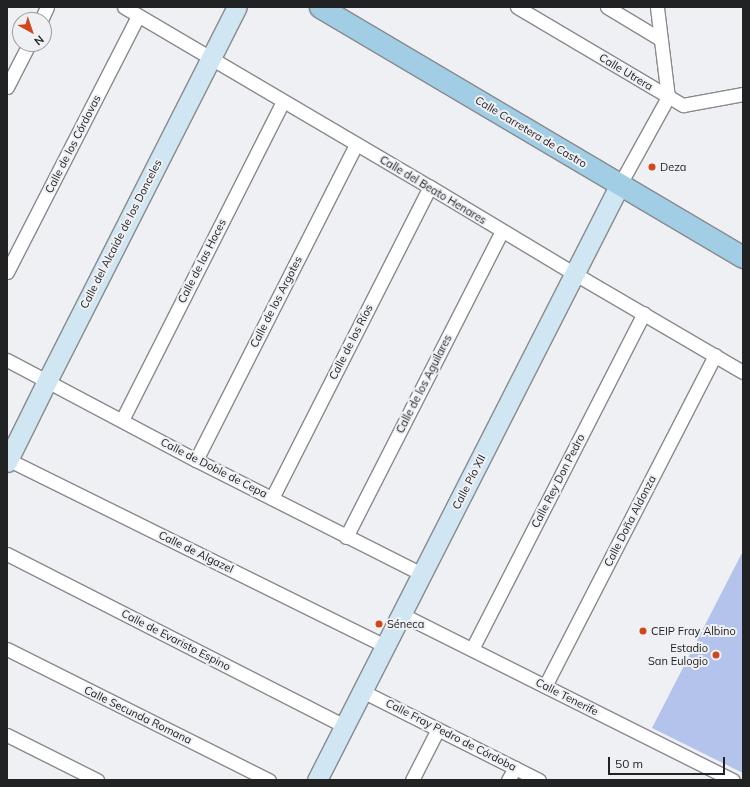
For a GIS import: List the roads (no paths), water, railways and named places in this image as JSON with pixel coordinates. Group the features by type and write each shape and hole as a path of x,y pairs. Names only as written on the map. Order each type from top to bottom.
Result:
{"main road":[{"name":"Calle Carretera de Castro","path":"320,7 743,257"}],"street":[{"name":"Calle del Beato Henares","path":"124,7 743,372"},
{"name":"Calle del Alcaide de los Donceles","path":"7,460 237,7"},
{"name":"Calle Utrera","path":"517,7 683,105 743,94"},
{"path":"607,7 660,39"},
{"path":"620,184 668,97 657,7"},
{"name":"Calle de los Córdovas","path":"7,272 138,16"},
{"path":"7,87 25,52"},
{"name":"Calle de las Hoces","path":"122,420 283,101"},
{"name":"Calle de los Argotes","path":"196,460 356,144"},
{"name":"Calle Pío XII","path":"316,780 620,184"},
{"name":"Calle de los Ríos","path":"272,498 430,187"},
{"name":"Calle de los Aguilares","path":"346,537 502,230"},
{"name":"Calle Rey Don Pedro","path":"472,649 644,313"},
{"name":"Calle Doña Aldonza","path":"546,686 715,355"},
{"name":"Calle de Doble de Cepa","path":"7,360 196,460 422,574"},
{"name":"Calle de Algazel","path":"7,460 385,646"},
{"name":"Calle de Evaristo Espino","path":"7,554 344,726"},
{"name":"Calle Tenerife","path":"401,614 733,780"},
{"name":"Calle Secunda Romana","path":"7,650 269,780"},
{"name":"Calle Fray Pedro de Córdoba","path":"362,691 539,780"},
{"path":"412,780 438,729"},
{"path":"7,735 97,780"},
{"path":"508,780 514,768"}],"place":[{"name":"Deza","path":"652,167"},
{"name":"Séneca","path":"379,624"},
{"name":"CEIP Fray Albino","path":"643,631"},
{"name":"Estadio San Eulogio","path":"716,655"}]}
